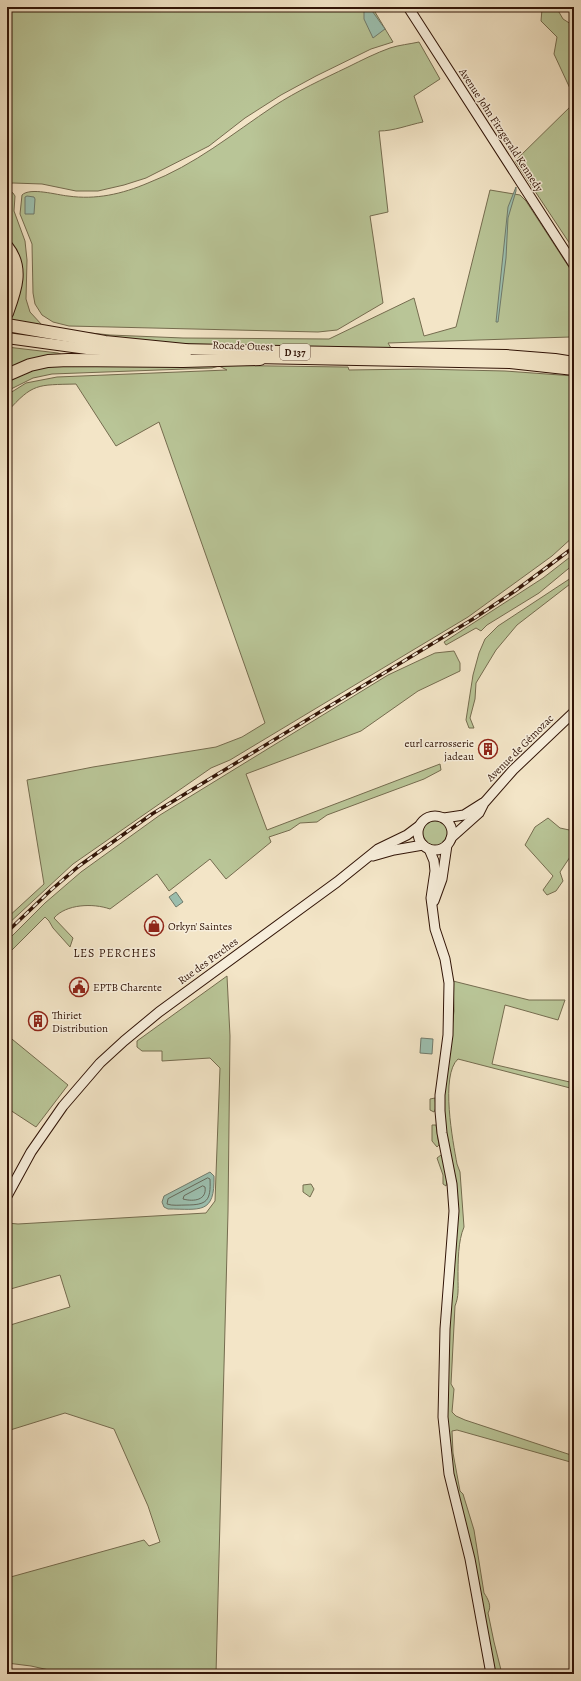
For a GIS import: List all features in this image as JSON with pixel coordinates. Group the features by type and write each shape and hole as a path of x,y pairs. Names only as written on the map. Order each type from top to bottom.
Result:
{"highway":[{"path":"7,247 15,260 17,280 7,313"},
{"path":"7,257 10,264 12,278 7,299"},
{"path":"12,333 185,350"},
{"path":"7,375 30,365 48,361 183,361 260,359"}],"main road":[{"name":"Avenue John Fitzgerald Kennedy","path":"408,7 574,265"},
{"name":"Rocade Ouest","path":"12,333 87,349 130,353 260,359 510,363 574,370"},
{"name":"Rocade Ouest","path":"185,350 506,355 574,362"},
{"name":"Avenue de Gémozac","path":"449,841 479,813 484,803 513,770 574,712"},
{"name":"Avenue de Gémozac","path":"444,818 464,815 484,803"},
{"path":"432,908 442,879 451,826 444,818 432,815 422,821 419,826 418,837 434,861 435,871 431,898 432,908 435,929 445,959 449,983 450,1012 440,1095 440,1111 442,1133 452,1184 454,1211 444,1364 443,1417 449,1474 470,1559 491,1674"},
{"name":"Rue des Perches","path":"7,1196 31,1152 50,1124 77,1088 100,1063 160,1012 324,892 378,849 407,835 419,826"},
{"path":"426,847 439,850 449,841"},
{"name":"Rue des Perches","path":"368,857 394,850 426,847"}],"shaded area":[{"path":"7,7 372,7 393,42 371,49 281,95 245,118 209,146 146,178 98,191 76,191 42,184 7,184"},
{"path":"546,7 556,7 563,19 574,26 574,97 554,54 557,37 541,21 542,9"},
{"path":"419,42 440,79 414,96 423,122 396,129 379,131 388,212 370,216 383,303 337,330 318,332 69,326 53,322 42,315 35,304 33,293 32,244 20,214 22,195 31,192 44,192 78,197 99,197 138,187 182,167 228,138 274,106 310,85 385,50"},
{"path":"574,103 574,250 515,161"},
{"path":"490,190 520,195 526,201 574,275 574,346 570,337 388,343 391,348 182,344 106,339 51,329 110,335 183,338 329,339 414,298 424,336 456,327"},
{"path":"10,191 15,196 14,211 25,241 27,260 26,299 30,312 42,325 7,320 13,308 16,251 7,239 7,192"},
{"path":"7,347 58,353 65,356 7,371"},
{"path":"62,363 348,367 349,370 418,369 505,371 574,376 574,536 552,556 468,617 230,760 211,768 73,864 7,925 7,918 44,884 27,780 93,767 216,747 242,737 265,723 159,422 116,446 76,384 52,385 37,388 23,396 7,412 7,395 26,383 57,377 227,370 219,366 212,368 52,374 33,378 7,391 7,378 33,368"},
{"path":"574,554 574,564 539,593 487,625 481,631 476,628 446,645 444,642 543,578"},
{"path":"574,576 574,581 517,625 496,650 476,683 475,699 470,718 474,728 469,728 466,720 473,675 479,653 485,639 498,626"},
{"path":"454,651 460,663 460,671 418,691 361,731 246,774 267,830 440,764 441,770 424,779 327,815 317,822 300,823 290,830 269,837 271,842 226,879 210,859 169,891 157,874 110,909 96,906 80,906 65,910 54,918 73,938 70,947 45,917 7,955 7,941 45,903 81,872 160,815 388,675 435,653"},
{"path":"548,818 560,828 574,831 574,851 560,872 563,881 556,891 547,895 543,890 553,876 525,845 535,827"},
{"path":"434,819 444,823 448,833 444,843 434,847 424,843 420,833 424,823"},
{"path":"227,976 230,1036 228,1212 216,1674 67,1674 31,1666 7,1663 7,1578 144,1540 149,1546 160,1542 148,1506 114,1429 65,1413 7,1431 7,1326 70,1307 60,1275 7,1290 7,1223 18,1224 206,1213 215,1201 220,1068 210,1058 162,1061 162,1051 142,1051 137,1047 137,1041"},
{"path":"453,981 529,1000 565,1000 558,1020 505,1005 492,1064 574,1083 574,1089 458,1059 453,1067 450,1079 449,1109 455,1154 460,1172 464,1227 459,1245 458,1292 455,1306 451,1384 454,1389 452,1412 456,1416 465,1420 574,1456 574,1463 457,1430 452,1431 453,1453 460,1491 463,1494 474,1530 484,1593 489,1603 490,1608 488,1613 502,1674 495,1674 450,1462 447,1439 446,1380 454,1252 443,1103 454,1011"},
{"path":"7,1035 68,1085 36,1127 7,1108"},
{"path":"435,1098 436,1108 434,1112 430,1110 430,1099"},
{"path":"432,1125 436,1125 439,1145 437,1147 432,1141"},
{"path":"441,1155 446,1170 446,1186 443,1184 443,1175 437,1158"},
{"path":"311,1184 314,1189 310,1197 303,1192 303,1185"}],"water":[{"path":"368,7 385,29 373,38 364,19 364,10"},
{"path":"516,187 508,218 506,258 498,322 496,322 508,207"},
{"path":"25,197 34,197 35,199 34,214 25,214"},
{"path":"176,892 183,902 176,907 169,897"},
{"path":"421,1038 433,1039 432,1054 420,1053"},
{"path":"210,1172 214,1176 214,1189 212,1198 208,1204 197,1209 168,1209 164,1207 162,1202 164,1196"}],"railway":[{"path":"7,932 51,890 79,866 152,814 473,619 515,591 574,547"}],"place":[{"name":"eurl carrosserie jadeau","path":"488,749"},
{"name":"Orkyn' Saintes","path":"154,926"},
{"name":"EPTB Charente","path":"79,987"},
{"name":"Thiriet Distribution","path":"38,1021"}],"district":[{"name":"LES PERCHES","path":"115,953"}]}
